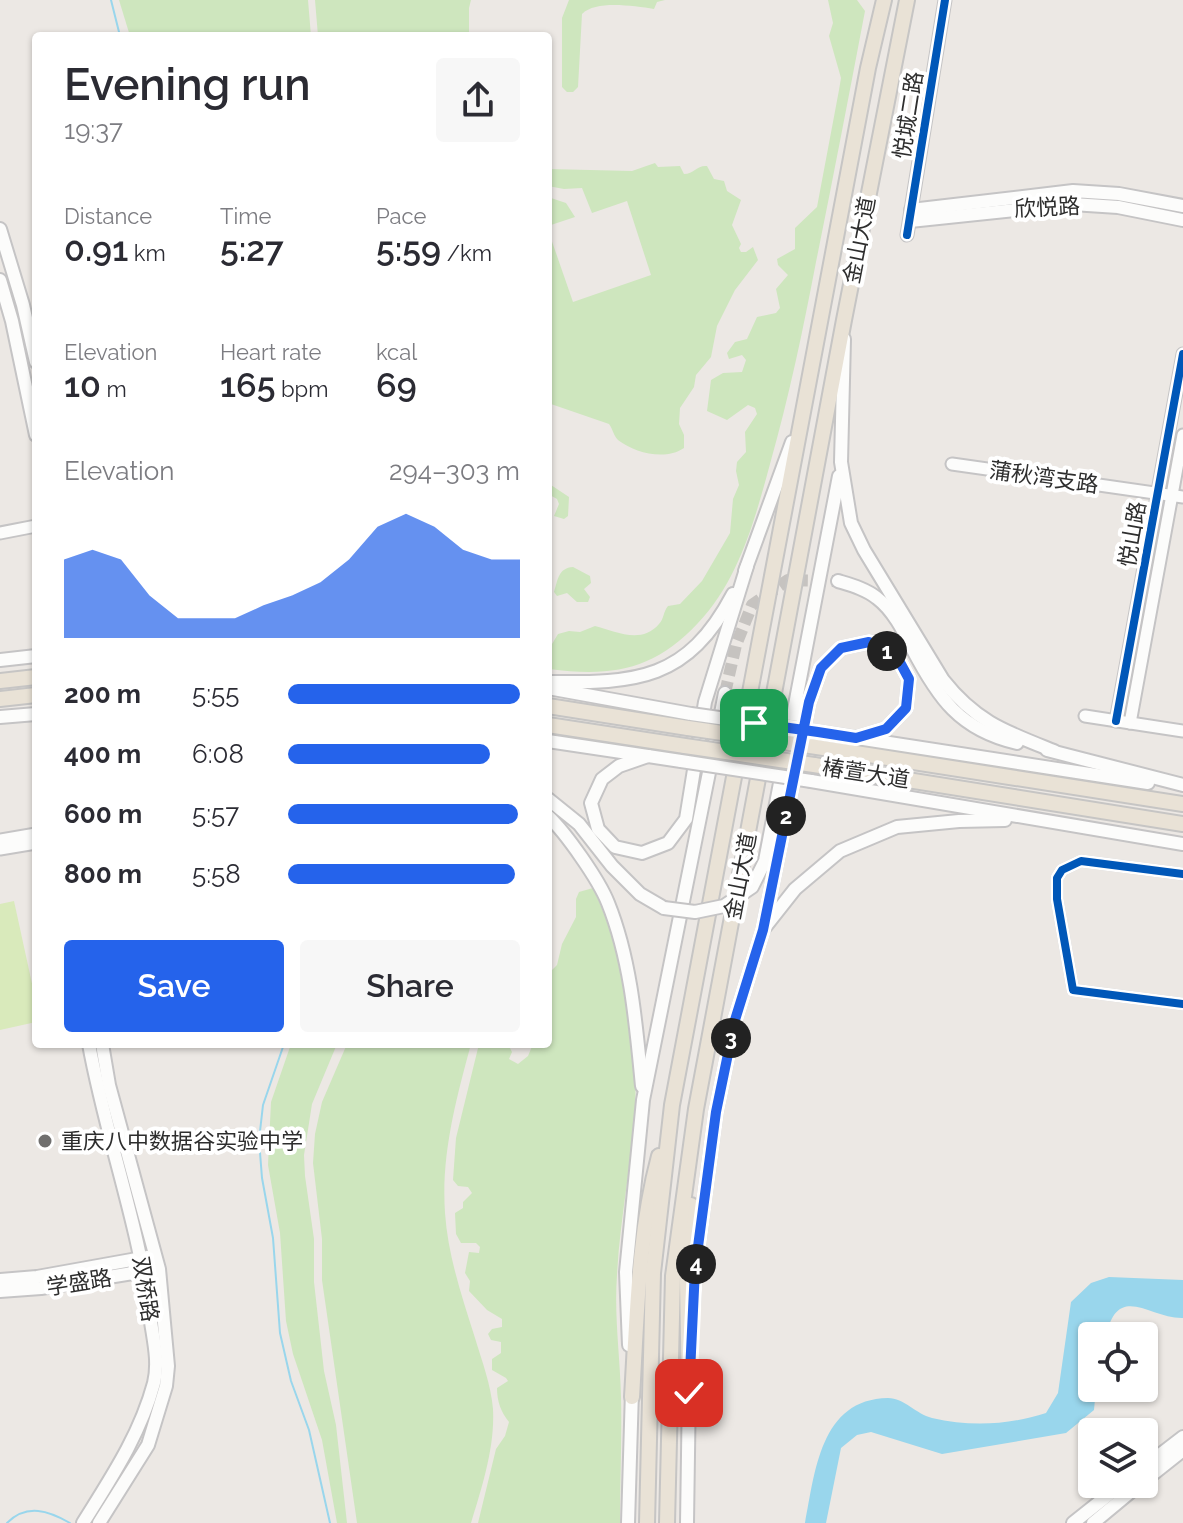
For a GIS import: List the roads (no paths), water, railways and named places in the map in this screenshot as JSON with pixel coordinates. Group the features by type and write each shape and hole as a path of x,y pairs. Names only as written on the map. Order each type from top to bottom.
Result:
{"highway":[{"name":"金山大道","path":"647,1523 653,1273 672,1105 884,0"},
{"name":"金山大道","path":"667,1523 673,1276 696,1109 907,0"},
{"path":"0,681 30,678"},
{"path":"0,699 31,695"},
{"name":"椿萱大道","path":"552,706 690,721 817,740 1183,804"},
{"name":"椿萱大道","path":"552,726 1183,824"},
{"path":"632,1397 642,1256 652,1182 672,1105"},
{"path":"689,1393 687,1282 696,1109"}],"main road":[{"name":"欣悦路","path":"910,215 1073,191 1119,194 1183,206"},
{"name":"欣悦路","path":"910,215 1072,204 1118,207 1183,220"},
{"path":"0,229 32,343"},
{"path":"0,280 6,322 32,420"},
{"path":"4,308 23,305"},
{"path":"6,322 27,319"},
{"path":"552,802 579,824 612,866 640,894 664,908 695,912 724,906 752,887 765,861 841,462 845,392 844,320"},
{"path":"648,756 619,766 602,779 591,803 598,829 615,847 642,853 668,843 686,819 705,702 747,566 805,405"},
{"path":"841,462 851,523 864,550 943,680 958,700 980,718 1054,751"},
{"path":"552,682 588,684 632,680 669,665 686,654 715,623 747,566"},
{"path":"838,581 879,599 892,614 935,690 953,712 976,729 1003,740 1183,786"},
{"path":"687,1523 695,1269 716,1112 735,1020 763,930 809,702 821,668 841,648 869,642 896,655 909,679 906,708 886,729 856,738"},
{"path":"0,660 32,656"},
{"path":"552,689 690,721"},
{"path":"628,1523 632,1397 626,1272 643,1100 725,693"},
{"path":"0,717 32,714"},
{"path":"817,740 856,738 1183,786"},
{"path":"552,742 811,781 1183,844"},
{"path":"552,820 562,830 608,901 632,990 643,1100"},
{"path":"763,930 795,889 840,851 897,827 959,821 1038,820"},
{"name":"双桥路","path":"90,1048 97,1088 152,1270 168,1366 166,1386 148,1445 99,1523"},
{"name":"双桥路","path":"103,1048 148,1256"},
{"name":"学盛路","path":"0,1280 37,1277 148,1256"},
{"name":"双桥路","path":"83,1523 134,1440 154,1382 152,1270"},
{"name":"学盛路","path":"0,1291 41,1288 152,1270"},
{"path":"1158,1456 1183,1437"},
{"path":"1158,1471 1183,1450"},
{"path":"1164,1466 1183,1459"},
{"path":"1073,1523 1104,1498"},
{"path":"1093,1523 1124,1498"}],"street":[{"name":"悦城二路","path":"907,235 945,0"},
{"name":"悦山路","path":"1116,721 1183,354"},
{"name":"悦山路","path":"1130,723 1177,496 1183,435"},
{"name":"蒲秋湾支路","path":"952,464 1177,496"},
{"path":"0,533 32,527"},
{"path":"1085,716 1183,731"},
{"path":"0,840 32,835"},
{"path":"0,849 32,844"},
{"path":"1183,874 1081,861 1062,870 1056,888 1073,990 1183,1004"}],"water":[{"path":"1109,1277 1183,1280 1183,1318 1127,1306 1118,1310 1110,1322 1078,1322 1078,1402 1095,1402 1094,1410 1084,1418 1078,1418 1078,1423 1066,1433 942,1454 871,1432 857,1435 841,1448 826,1523 805,1523 825,1442 834,1425 848,1411 865,1402 894,1399 926,1416 975,1424 1018,1420 1046,1413 1058,1393 1071,1302 1091,1283"}],"waterway":[{"path":"111,0 119,32"},
{"path":"283,1048 263,1105 259,1140 262,1178 273,1238 280,1333 291,1381 309,1430 330,1523"},
{"path":"7,1523 30,1511 54,1515 70,1523"}],"tunnel":[{"path":"725,693 736,645 752,605 788,580 838,581"}],"place":[{"name":"重庆八中数据谷实验中学","path":"45,1141"}]}
